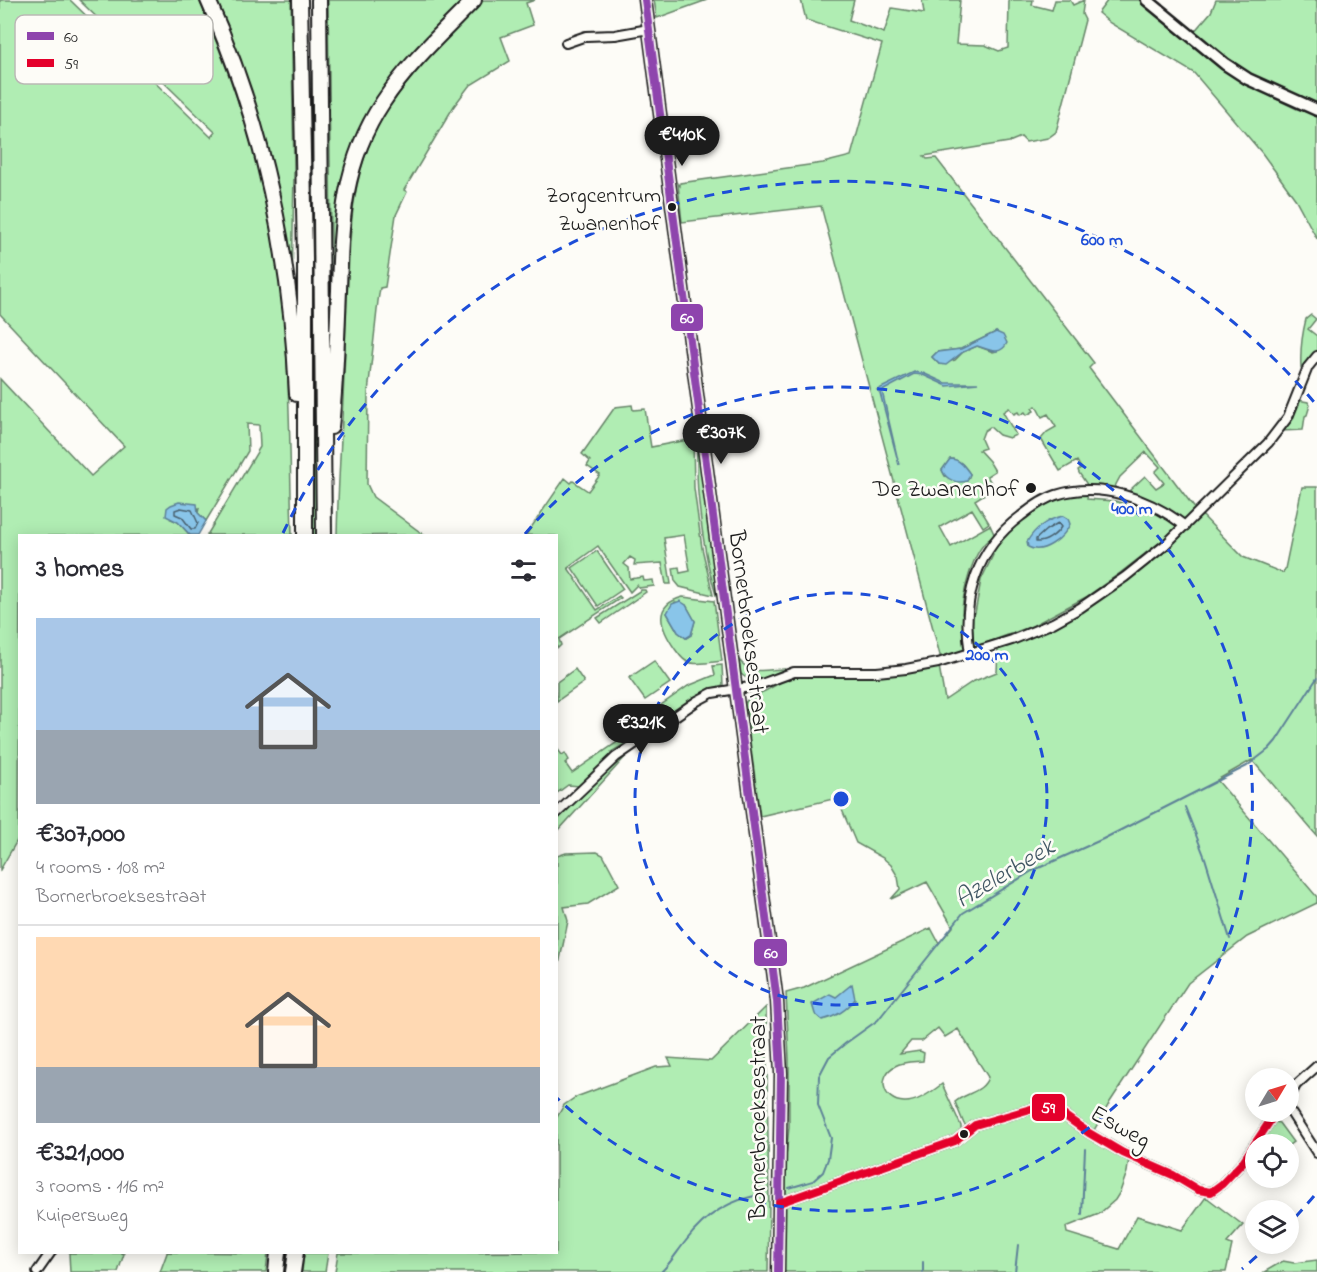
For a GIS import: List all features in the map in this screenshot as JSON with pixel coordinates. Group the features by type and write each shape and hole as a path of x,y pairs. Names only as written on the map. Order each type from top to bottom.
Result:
{"highway":[{"path":"208,0 228,46 252,117 276,211 290,303 298,430 305,455"},
{"path":"300,0 305,269 305,534"},
{"path":"319,0 324,534"},
{"path":"324,483 335,388 342,218 346,188 355,158 381,104 401,76 474,0"},
{"path":"276,1272 278,1254"},
{"path":"293,1272 296,1254"}],"main road":[{"name":"Bornerbroeksestraat","path":"645,0 780,1032 778,1272"},
{"path":"1147,0 1225,64 1248,79 1317,110"}],"street":[{"path":"566,43 586,36 615,36 649,28"},
{"path":"558,812 628,747 704,696 736,688 756,686 794,672 877,672 938,663 1034,631 1080,608 1137,568 1185,526 1280,430 1293,406 1308,367 1317,356"},
{"path":"970,654 968,603 973,578 980,562 999,535 1014,521 1043,501 1056,495 1074,492 1099,491 1122,494 1153,506 1185,526"},
{"path":"1299,1082 1317,1066"},
{"name":"Esweg","path":"779,1203 956,1141 975,1125 1041,1106 1059,1111 1089,1133 1123,1153 1173,1175 1198,1190 1210,1192 1222,1184 1242,1163 1269,1122"},
{"path":"1297,1122 1317,1153"},
{"path":"37,1272 50,1254"}],"green space":[{"path":"0,0 70,0 85,15 15,15 15,84 156,84 211,137 215,132 166,84 213,84 213,35 252,145 267,205 279,272 286,347 292,534 208,534 260,447 259,425 247,424 248,451 206,521 198,513 199,508 171,519 178,522 189,534 18,534 18,839 0,870 0,379 91,476 124,446 0,314"},
{"path":"79,0 199,0 205,15 94,15"},
{"path":"211,0 291,0 294,172 292,291 284,232"},
{"path":"328,0 468,0 363,129 332,317"},
{"path":"483,0 535,0 526,3 533,25 501,37 510,61 469,86 454,106 404,190 407,192 396,215 385,287 380,288 368,393 367,484 373,497 423,534 337,534 350,238 355,197 364,158 382,118 422,65"},
{"path":"654,0 707,0 657,18"},
{"path":"801,0 854,0 849,20 884,33 892,8 924,13 922,0 960,0 956,44 985,45 999,51 1008,48 1009,0 1033,0 1032,5 1052,10 1055,0 1070,0 1073,5 1084,0 1082,14 1085,20 1056,132 1048,138 1026,142 1021,137 1009,142 924,156 927,159 936,158 1094,363 1089,368 1196,510 1186,520 1180,519 1131,494 1130,490 1145,476 1156,488 1164,483 1155,472 1160,467 1146,452 1120,477 1113,490 1090,489 1079,473 1078,470 1081,468 1077,461 1060,471 1041,439 1056,427 1048,414 1042,417 1036,406 1032,408 1034,411 1027,415 1025,412 1020,415 1018,412 1014,414 1009,408 1003,412 1016,435 1009,438 999,435 990,427 984,431 981,439 985,448 979,450 995,471 987,476 994,488 975,500 989,523 983,527 972,509 940,527 951,547 990,525 995,536 987,541 977,555 966,586 962,614 965,615 964,653 941,659 821,206 682,222 678,184 680,186 680,183 823,163 851,156 882,44 806,20","holes":["996,332 997,351 993,352 977,346 963,352 955,360 939,364 932,357 937,352 961,349","950,459 959,462 970,474 967,481 945,476 942,470"]},
{"path":"1108,0 1141,0 1246,82 1297,109 1317,115 1317,239 1296,200 1262,153 1194,73 1110,23 1098,13"},
{"path":"1216,0 1317,0 1317,105 1280,92 1231,64 1193,33 1211,12"},
{"path":"313,196 316,220 319,534 313,534 310,218"},
{"path":"1311,315 1316,319 1308,329 1317,336 1317,352 1301,367 1303,331 1306,319"},
{"path":"1298,400 1308,402 1310,405 1305,416 1303,430 1282,431"},
{"path":"632,405 633,410 645,409 651,447 693,439 694,488 702,548 713,595 680,587 675,581 673,568 679,567 680,573 690,571 684,535 664,538 671,584 666,584 662,563 634,565 635,560 630,557 624,564 629,568 630,579 643,577 644,581 653,580 654,586 639,588 637,585 630,592 598,546 568,568 597,610 619,596 621,598 559,639 561,645 558,648 558,534 527,534 565,478 588,491 600,475 587,466 590,461 582,454 615,407"},
{"path":"695,423 698,425 719,592 716,595 701,519 697,484"},
{"path":"1302,487 1317,487 1317,836 1252,760 1217,780 1317,897 1317,903 1247,937 1188,983 1093,1132 1050,1106 1004,1114 968,1126 964,1124 955,1102 983,1086 988,1077 958,1029 945,1037 938,1028 922,1041 911,1041 900,1054 920,1051 924,1053 923,1061 905,1062 889,1070 884,1087 887,1093 897,1101 909,1102 924,1096 942,1084 961,1126 961,1133 955,1139 787,1197 783,1193 789,1127 786,993 804,988 931,928 939,943 953,927 927,882 891,899 900,889 898,877 891,865 883,858 856,843 837,798 760,816 745,703 747,700 795,676 905,673 939,666 945,700 972,682 997,672 998,648 1102,597 1153,560 1202,515 1243,557 1283,573"},
{"path":"1088,493 1087,499 1115,501 1144,510 1146,504 1176,523 1178,528 1086,597 1032,626 973,646 969,613 975,613 981,580 993,555 987,554 1031,511 1056,499"},
{"path":"597,551 623,589 598,606 572,568"},
{"path":"641,590 646,592 601,623 597,618"},
{"path":"683,597 714,601 722,661 696,664 681,657 663,626 663,612 666,606","holes":["675,602 686,605 695,621 691,635 686,638 678,632 667,613"]},
{"path":"739,660 754,670 785,669 752,682 741,674"},
{"path":"654,661 670,683 645,700 629,678"},
{"path":"722,665 723,685 710,689 650,729 644,724 658,715 654,710 688,686 715,675 713,666"},
{"path":"575,669 584,682 558,700 558,681"},
{"path":"641,726 644,733 611,752 610,757 580,786 568,785 558,792 558,750 562,755 565,753 569,760 565,763 572,773"},
{"path":"637,744 558,831 558,818 605,770"},
{"path":"597,852 603,855 619,885 588,904 564,907 568,921 558,969 558,856 566,853"},
{"path":"766,1007 768,1272 335,1272 338,1254 558,1254 558,1116 564,1105 576,1097 656,1067 672,1066 668,1058 711,1061"},
{"path":"1039,1108 1049,1110 1129,1158 1127,1172 1115,1200 1099,1214 1066,1227 1067,1233 1119,1249 1137,1216 1182,1230 1206,1197 1243,1225 1227,1243 1232,1245 1226,1272 782,1272 785,1205 918,1157 973,1128"},
{"path":"1275,1122 1279,1123 1287,1134 1265,1134"},
{"path":"69,1254 124,1254 118,1272 70,1272"},
{"path":"166,1254 268,1254 266,1272 160,1272"},
{"path":"304,1254 328,1254 325,1272 302,1272"},
{"path":"1317,1260 1317,1272 1264,1272 1283,1261 1294,1263"}],"water":[{"path":"996,332 1003,335 1007,343 1001,350 994,351 977,346 963,352 946,365 939,364 932,357 937,352 961,349"},
{"path":"914,372 923,373 945,383 978,383 947,386 923,375 914,374 882,391 899,465 880,393 877,390"},
{"path":"950,459 959,462 970,474 967,481 959,482 946,476 942,470"},
{"path":"179,502 197,504 198,513 206,521 199,534 189,534 178,522 166,516 167,508"},
{"path":"1063,516 1070,524 1058,540 1040,549 1028,547 1027,542 1037,529 1046,522"},
{"path":"680,601 686,605 695,621 691,635 686,638 678,632 667,613 672,604"},
{"path":"852,984 855,999 844,1010 822,1020 815,1014 812,1004 830,994 836,997"}],"waterway":[{"name":"Azelerbeek","path":"789,1188 813,1181 823,1172 828,1159 831,1138 818,1105 819,1076 829,1057 878,1020 963,913 1032,871 1103,839 1247,766 1276,741 1317,678"},
{"path":"1185,807 1205,858 1230,939"},
{"path":"1082,1214 1085,1149"},
{"name":"Azelerbeek","path":"661,1272 693,1232 710,1216 730,1204 765,1194"},
{"path":"1015,1272 1018,1245"},
{"path":"923,1262 923,1272"}],"transit line":[{"name":"60","path":"645,0 777,1001 781,1073 778,1272"},
{"name":"59","path":"779,1203 955,1141 975,1125 1041,1106 1058,1111 1123,1153 1173,1175 1198,1190 1211,1192 1242,1163 1269,1122"}],"place":[{"name":"Zorgcentrum Zwanenhof","path":"672,207"},
{"name":"De Zwanenhof","path":"1031,488"}]}
